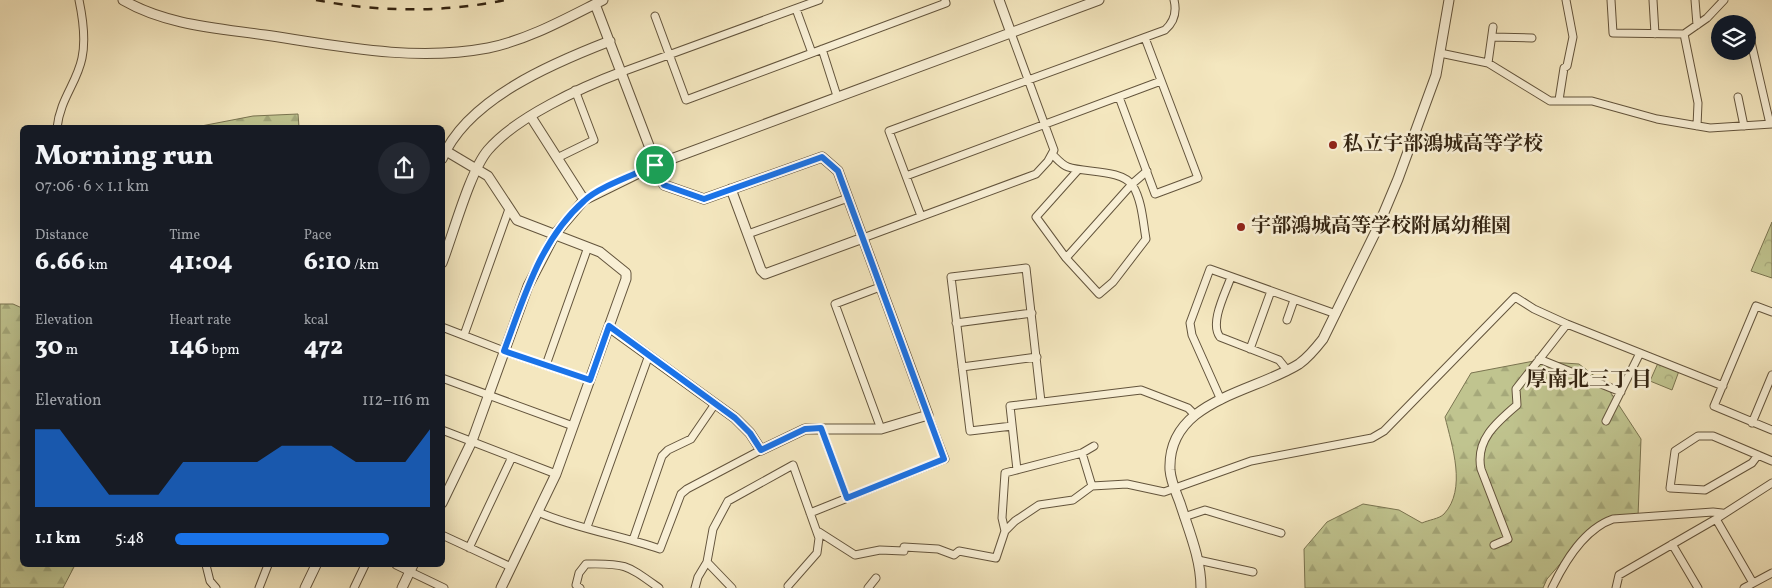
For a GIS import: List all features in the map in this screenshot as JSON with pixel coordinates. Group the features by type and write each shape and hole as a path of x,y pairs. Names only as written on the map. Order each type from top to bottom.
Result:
{"street":[{"path":"57,125 59,110 82,59 84,36 79,0"},
{"path":"122,0 159,16 190,24 364,49 410,53 437,53 488,48 511,42 604,0"},
{"path":"445,255 477,168 487,150 505,134 574,90 796,9 803,3 819,0"},
{"path":"655,16 686,100 946,3 944,0"},
{"path":"731,189 761,270 766,274 1036,174 1053,156 1054,150 999,0"},
{"path":"445,497 472,441 528,286 554,234 584,200 655,165 1099,0"},
{"path":"921,216 889,131 1166,30 1172,24 1175,15 1174,0"},
{"path":"1201,588 1198,560 1170,468 1174,444 1182,428 1194,414 1287,370 1312,353 1323,339 1377,229 1398,179 1436,74 1449,0"},
{"path":"1559,100 1564,68 1567,66 1573,37 1566,0"},
{"path":"1611,0 1614,33 1655,34 1684,34 1697,25 1724,0"},
{"path":"1653,0 1655,34"},
{"path":"1695,0 1697,25"},
{"path":"595,4 664,185 704,199 822,157 838,171 944,459 810,513"},
{"path":"796,9 812,53"},
{"path":"1488,63 1493,27"},
{"path":"1684,34 1698,103 1698,126"},
{"path":"1492,37 1532,38"},
{"path":"1119,97 1155,194 1198,178 1145,38"},
{"path":"445,153 454,137 479,110 559,60 610,41"},
{"path":"822,49 837,96"},
{"path":"1440,53 1488,63 1543,99 1550,101 1592,100 1657,119 1698,126 1771,124 1756,60"},
{"path":"906,176 1161,81"},
{"path":"557,158 594,140 574,90"},
{"path":"1738,97 1744,126"},
{"path":"531,117 584,200"},
{"path":"445,155 477,168 488,176 517,220 600,252 626,273 626,279 556,474 501,588"},
{"path":"1053,156 1065,167 1108,173 1132,184 1138,198 1146,239 1113,282 1099,294 1066,258 1036,217 1078,170"},
{"path":"1066,258 1132,184 1147,171"},
{"path":"748,234 848,198"},
{"path":"464,335 510,209"},
{"path":"546,365 588,247"},
{"path":"1012,426 970,431 951,277 1026,268 1041,402"},
{"path":"1221,400 1192,336 1190,323 1210,269 1336,314"},
{"path":"1231,277 1216,322 1216,333 1220,337 1279,360 1287,370"},
{"path":"880,287 835,304 881,429"},
{"path":"1250,349 1271,291"},
{"path":"819,532 855,555 872,551 904,551 904,547 925,547 954,555 959,551 996,558 1005,531 1015,520 1039,506 1073,500 1092,486 1126,484 1164,492 1251,461 1366,440 1377,436 1516,297 1534,309 1567,324 1723,386"},
{"path":"1287,320 1294,300"},
{"path":"1772,312 1756,306 1714,406 1772,430"},
{"path":"956,323 1032,313"},
{"path":"1494,545 1508,538 1481,469 1479,460 1481,449 1489,431 1517,405 1516,389 1567,324"},
{"path":"609,326 715,404 750,433 761,450"},
{"path":"445,328 504,351 590,380"},
{"path":"1606,421 1640,353"},
{"path":"587,527 649,355"},
{"path":"962,367 1037,357"},
{"path":"1539,359 1621,392"},
{"path":"1752,423 1772,375"},
{"path":"445,379 573,426"},
{"path":"1017,470 1010,406 1141,390 1188,408 1194,414"},
{"path":"633,540 662,456 668,450 691,439 715,404"},
{"path":"538,512 572,526 587,527 660,549 681,494 761,450 805,429 881,429 928,415"},
{"path":"821,428 847,498"},
{"path":"445,431 556,474"},
{"path":"1758,455 1752,463 1705,490 1670,488 1675,451 1698,436 1712,436 1758,455 1772,461"},
{"path":"1005,531 1002,518 1005,473 1082,453 1094,446"},
{"path":"1082,453 1092,486"},
{"path":"469,548 512,457"},
{"path":"695,588 698,577 707,562 713,528 728,501 793,465 810,513 819,532 817,553 788,586"},
{"path":"1616,588 1619,575 1716,519 1722,513 1772,483"},
{"path":"1184,517 1205,510 1281,533"},
{"path":"1552,588 1570,556 1598,525 1606,521 1671,514 1722,513"},
{"path":"1716,519 1753,583"},
{"path":"445,536 511,567"},
{"path":"1672,544 1698,588"},
{"path":"1198,560 1253,572"},
{"path":"707,562 732,588"},
{"path":"580,588 576,585 576,580 586,564 608,563 629,566 658,588"},
{"path":"206,567 210,581 216,588"},
{"path":"259,588 267,567"},
{"path":"305,588 315,567"},
{"path":"354,588 364,567"},
{"path":"402,588 411,568 444,588"},
{"path":"1744,588 1772,573"},
{"path":"868,588 876,578"}],"green space":[{"path":"298,114 299,125 206,125 253,116"},
{"path":"1772,222 1772,278 1751,271"},
{"path":"0,304 13,304 20,307 20,567 74,567 63,588 0,588"},
{"path":"1534,361 1579,364 1605,384 1641,439 1638,517 1617,516 1574,548 1547,579 1543,588 1305,588 1304,549 1327,522 1363,504 1399,510 1422,523 1444,514 1451,504 1456,480 1454,454 1445,417 1471,373"},
{"path":"1658,363 1679,371 1672,390 1650,381"}],"railway":[{"path":"316,0 387,9 434,9 505,0"}],"place":[{"name":"私立宇部鴻城高等学校","path":"1333,145"},
{"name":"宇部鴻城高等学校附属幼稚園","path":"1241,227"}],"district":[{"name":"厚南北三丁目","path":"1589,380"}],"route":[{"path":"822,157 838,171 944,459 847,498 821,428 805,429 761,450 750,433 735,418 609,326 590,380 504,351 528,286 554,234 584,200 655,165 664,185 704,199 822,157"}]}
